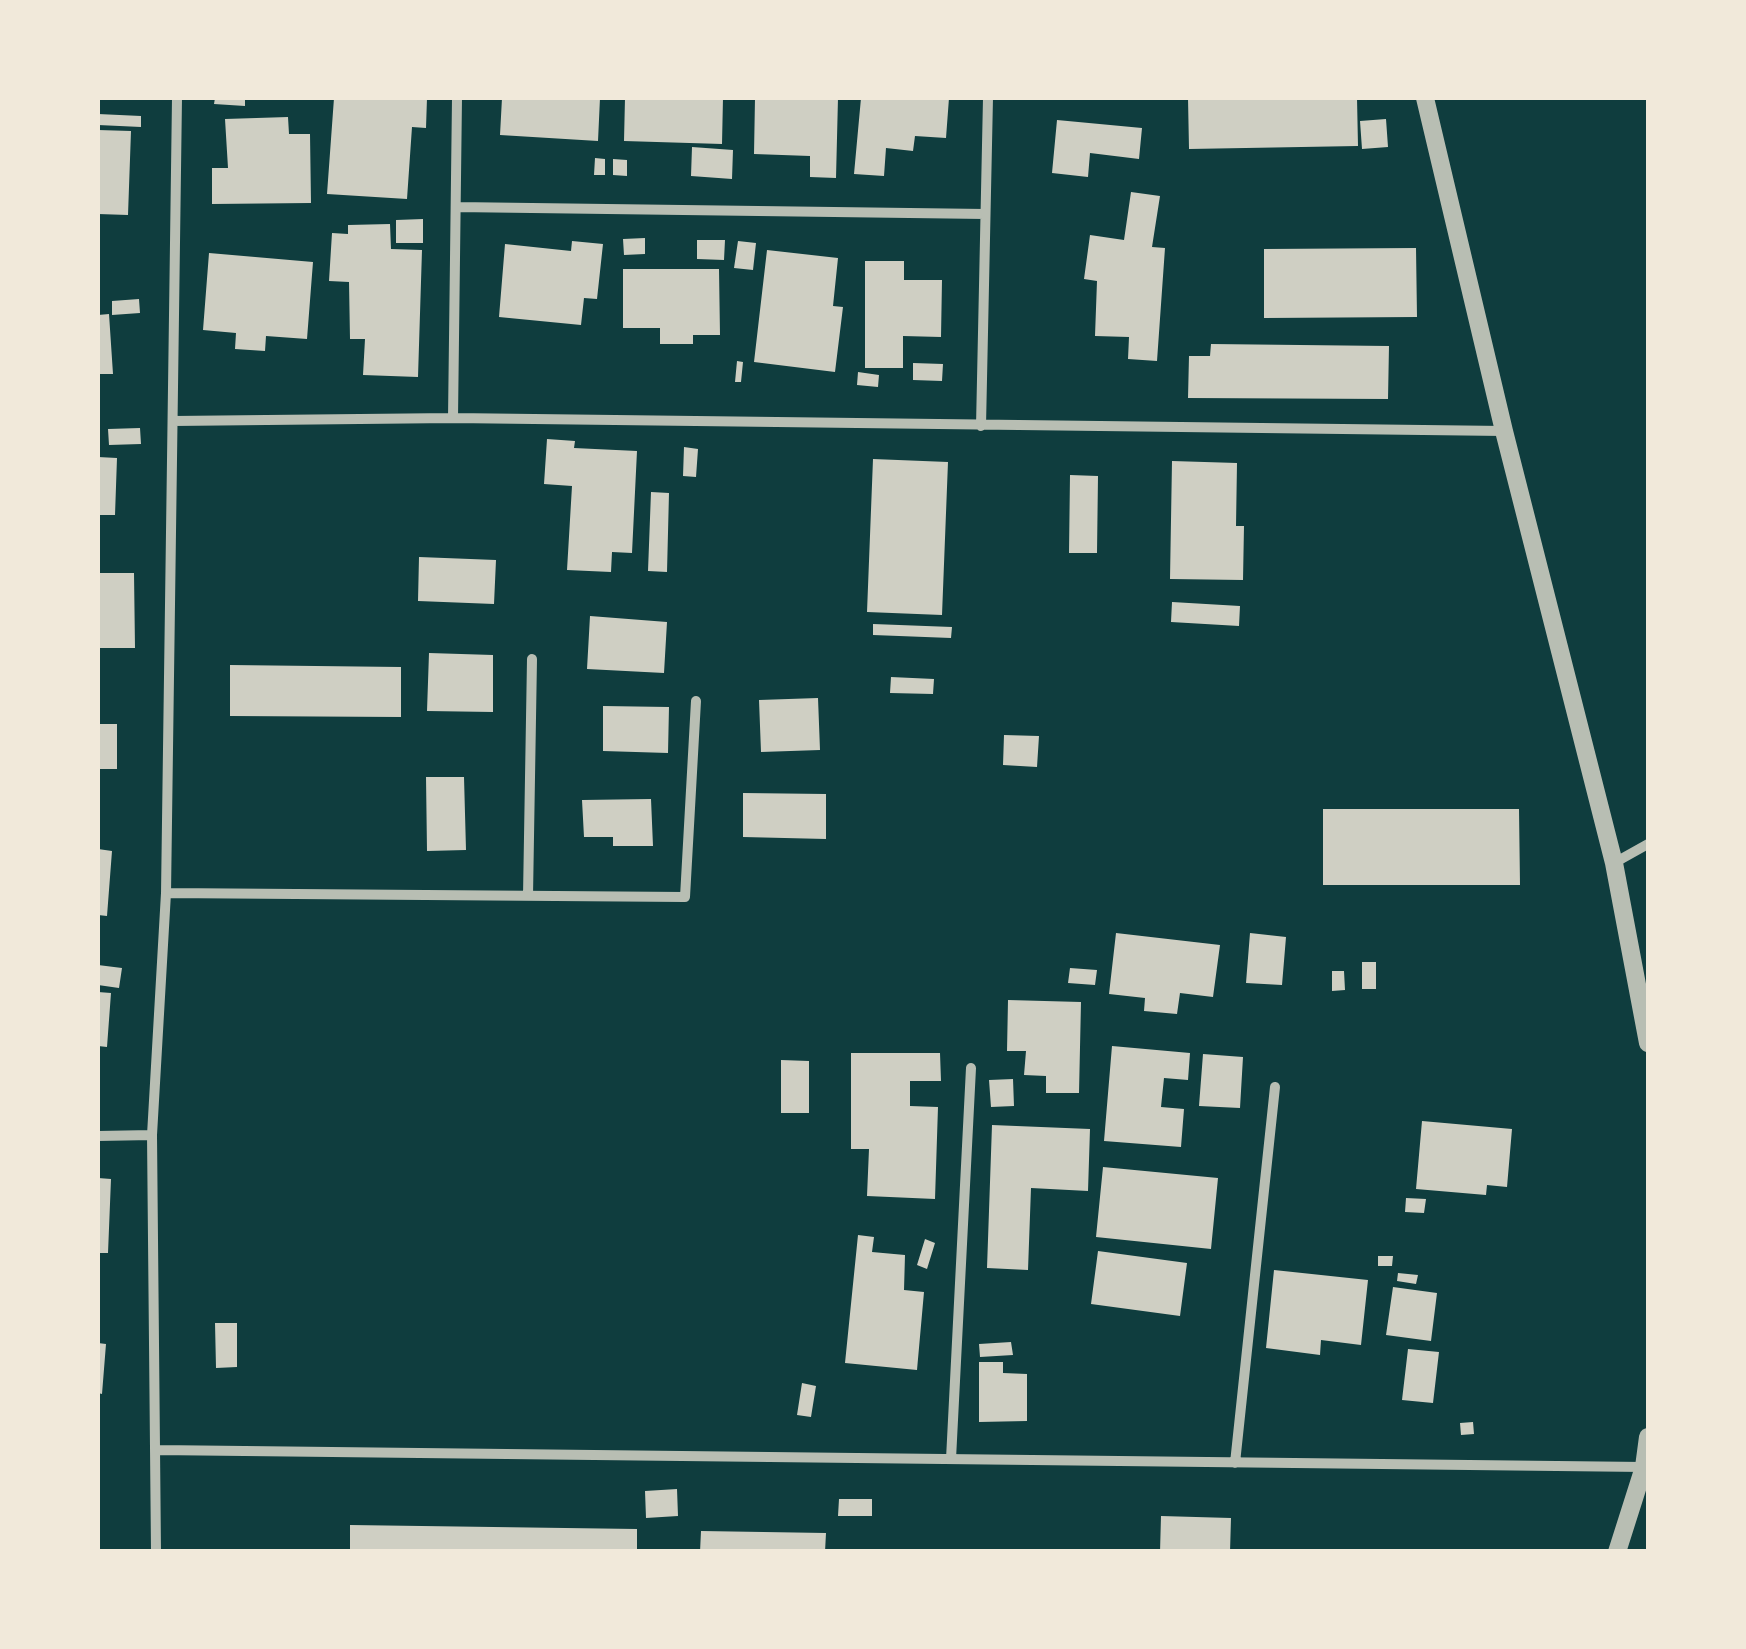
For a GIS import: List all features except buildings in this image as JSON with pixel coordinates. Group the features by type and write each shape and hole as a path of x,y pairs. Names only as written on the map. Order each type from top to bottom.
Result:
{"street":[{"path":"156,1552 152,1135 166,893 177,98"},
{"path":"453,418 457,98"},
{"path":"980,426 988,98"},
{"path":"1425,98 1614,863 1648,1044"},
{"path":"456,206 985,214"},
{"path":"173,421 453,418 1504,430"},
{"path":"528,896 532,659"},
{"path":"166,893 685,897 696,701"},
{"path":"1614,863 1648,844"},
{"path":"950,1460 971,1068"},
{"path":"1234,1463 1275,1088"},
{"path":"98,1136 152,1135"},
{"path":"1617,1552 1644,1467 1648,1437"},
{"path":"157,1450 1644,1467"}]}
